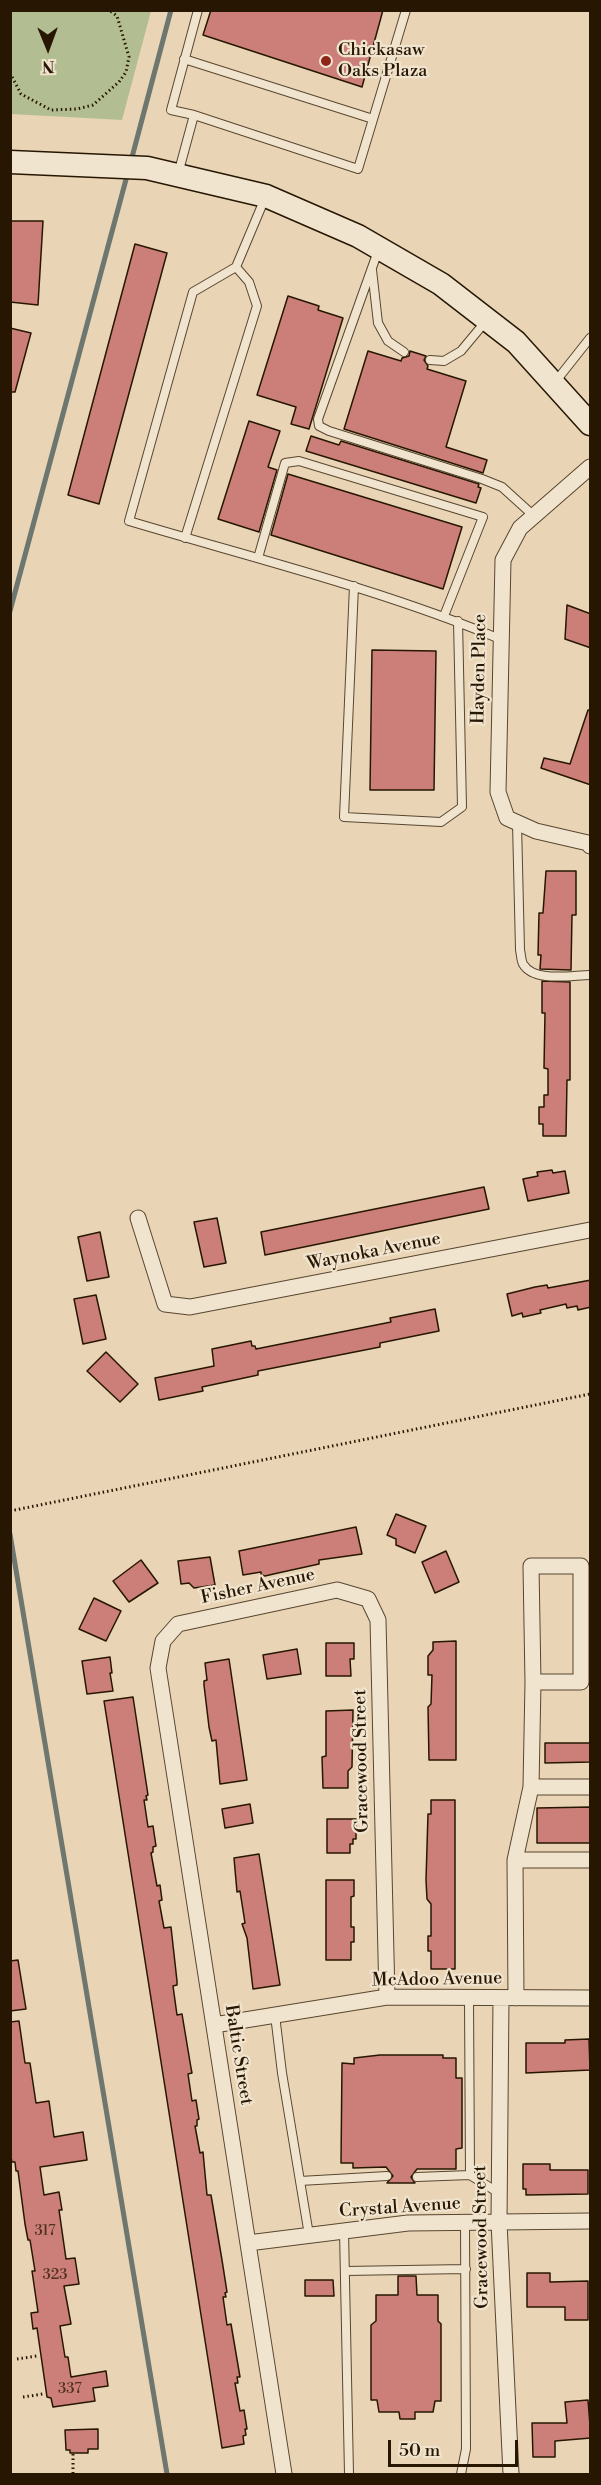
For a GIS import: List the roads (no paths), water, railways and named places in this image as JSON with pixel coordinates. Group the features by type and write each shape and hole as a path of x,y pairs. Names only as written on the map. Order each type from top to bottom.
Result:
{"main road":[{"path":"10,162 147,168 266,196 358,236 375,258 441,284 516,342 591,424"}],"street":[{"name":"Hayden Place","path":"517,823 507,818 498,792 502,560 520,528 591,467"},
{"path":"517,823 536,831 588,843 591,846"},
{"name":"Waynoka Avenue","path":"138,1218 165,1304 190,1307 591,1230"},
{"name":"Gracewood Street","path":"511,2475 499,2193 515,1860 531,1787 533,1682 531,1566 581,1566 581,1682 533,1682"},
{"name":"Fisher Avenue","path":"163,1641 178,1624 337,1590 368,1599"},
{"name":"Gracewood Street","path":"368,1599 378,1620 387,1997"},
{"name":"Baltic Street","path":"163,1641 158,1668 284,2475"},
{"path":"531,1787 591,1787"},
{"path":"515,1860 591,1860"},
{"name":"McAdoo Avenue","path":"214,2025 387,1997 591,1998"},
{"name":"Crystal Avenue","path":"248,2243 408,2223 591,2221"}],"lane":[{"path":"198,10 171,110 194,115 358,169 406,10"},
{"path":"184,59 373,119"},
{"path":"178,176 194,115"},
{"path":"266,196 236,267 194,292 129,521 354,586 458,621 500,639"},
{"path":"375,258 378,323 388,341 404,352"},
{"path":"375,258 318,419 320,426 329,431 502,487 534,516"},
{"path":"185,538 257,306 249,282 236,267"},
{"path":"430,360 444,361 461,351 487,320"},
{"path":"554,384 591,338"},
{"path":"258,558 285,463 299,461 483,517 444,616"},
{"path":"354,586 344,818 441,822 462,807 458,621"},
{"path":"517,823 520,950 523,963 529,970 540,975 591,975"},
{"path":"469,1998 470,2175"},
{"path":"275,2015 282,2073 309,2235"},
{"path":"417,2177 470,2175 499,2193"},
{"path":"300,2181 387,2176"},
{"path":"461,2475 466,2449 465,2222"},
{"path":"344,2231 349,2475"},
{"path":"345,2271 466,2269"}],"waterway":[{"path":"131,161 171,10"},
{"path":"10,611 128,172"},
{"path":"10,1534 167,2474"}],"place":[{"name":"Chickasaw Oaks Plaza","path":"326,61"}]}
